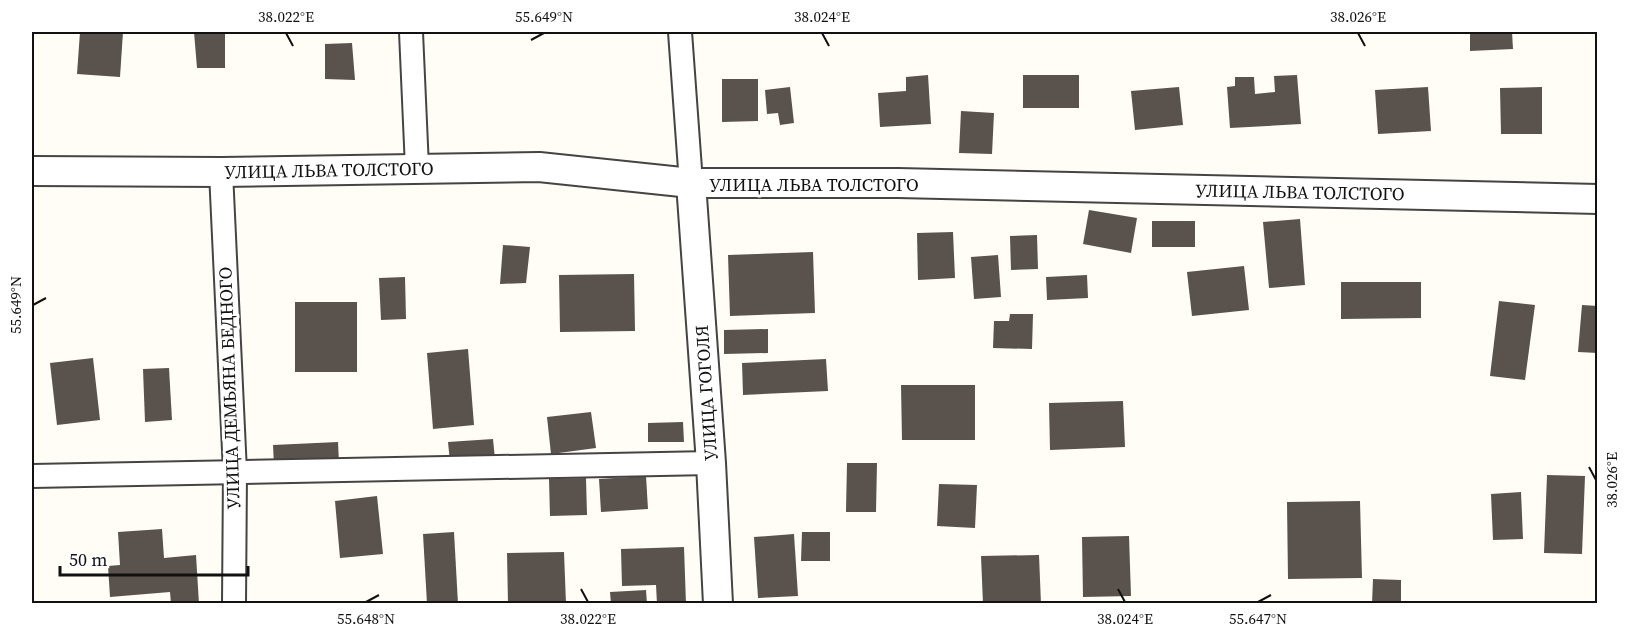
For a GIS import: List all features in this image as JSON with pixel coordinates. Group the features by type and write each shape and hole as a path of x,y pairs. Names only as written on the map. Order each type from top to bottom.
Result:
{"street":[{"path":"411,32 417,168"},
{"path":"680,32 691,183"},
{"name":"УЛИЦА ЛЬВА ТОЛСТОГО","path":"32,171 221,172 539,168 691,183 909,183 1598,199"},
{"name":"УЛИЦА ДЕМЬЯНА БЕДНОГО","path":"221,172 234,472 234,603"},
{"name":"УЛИЦА ГОГОЛЯ","path":"691,183 711,463 718,603"},
{"path":"32,476 711,463"}],"building":[{"path":"80,32 123,32 120,77 77,74"},
{"path":"194,32 225,32 225,68 197,68"},
{"path":"1470,32 1512,32 1513,49 1470,51"},
{"path":"352,43 355,80 325,79 325,44"},
{"path":"928,75 931,124 880,127 878,93 906,91 906,77"},
{"path":"1023,75 1079,75 1079,108 1023,108"},
{"path":"1297,75 1301,124 1230,128 1227,87 1235,86 1235,77 1254,77 1255,94 1275,92 1274,76"},
{"path":"722,79 758,79 758,121 722,122"},
{"path":"790,87 794,123 780,125 778,113 767,114 765,90"},
{"path":"1179,87 1183,125 1135,130 1131,91"},
{"path":"1428,87 1431,131 1378,134 1375,90"},
{"path":"1542,87 1542,134 1501,134 1500,88"},
{"path":"961,111 994,113 992,154 959,153"},
{"path":"1089,210 1137,218 1131,253 1083,244"},
{"path":"1300,219 1305,285 1269,288 1263,222"},
{"path":"1152,221 1195,221 1195,247 1152,247"},
{"path":"953,232 955,278 918,280 917,233"},
{"path":"1037,235 1038,269 1011,270 1010,236"},
{"path":"503,245 530,247 526,283 500,284"},
{"path":"813,252 815,313 730,316 728,255"},
{"path":"998,255 1001,297 974,299 971,257"},
{"path":"1244,266 1249,310 1192,316 1187,272"},
{"path":"634,274 635,331 560,332 559,275"},
{"path":"1087,275 1088,298 1047,300 1046,277"},
{"path":"405,277 406,319 381,320 379,278"},
{"path":"1341,282 1421,282 1421,318 1341,319"},
{"path":"1499,301 1535,305 1525,380 1490,376"},
{"path":"295,302 357,302 357,372 295,372"},
{"path":"1582,305 1598,306 1598,353 1578,352"},
{"path":"1010,314 1033,314 1032,349 993,348 994,321 1009,321"},
{"path":"768,329 768,353 724,354 724,330"},
{"path":"468,349 474,425 433,429 427,353"},
{"path":"93,358 100,420 57,425 50,363"},
{"path":"826,359 828,391 743,395 742,363"},
{"path":"169,368 172,420 145,422 143,369"},
{"path":"901,385 975,385 975,440 902,440"},
{"path":"1123,401 1125,447 1050,450 1049,403"},
{"path":"591,412 596,448 551,454 547,417"},
{"path":"683,422 684,442 648,442 648,423"},
{"path":"493,439 495,459 450,462 448,442"},
{"path":"338,442 339,463 274,466 273,445"},
{"path":"847,463 877,463 876,512 846,512"},
{"path":"1547,475 1585,476 1582,554 1544,553"},
{"path":"646,476 648,509 601,512 599,479"},
{"path":"586,478 587,515 550,516 549,479"},
{"path":"939,484 977,485 975,528 937,526"},
{"path":"1521,492 1523,539 1493,540 1491,494"},
{"path":"377,496 383,554 340,558 335,501"},
{"path":"1360,501 1362,578 1288,579 1287,502"},
{"path":"162,529 164,558 196,555 199,604 171,604 170,592 110,597 108,566 120,565 118,532"},
{"path":"454,532 458,604 427,604 423,534"},
{"path":"802,532 830,532 830,561 801,561"},
{"path":"794,534 798,596 758,598 754,537"},
{"path":"1129,536 1131,596 1083,597 1082,537"},
{"path":"684,547 686,604 657,604 656,585 622,586 621,549"},
{"path":"564,552 566,604 508,604 507,553"},
{"path":"1039,555 1041,604 983,604 981,556"},
{"path":"1373,579 1401,580 1401,604 1372,604"},
{"path":"646,590 647,604 611,604 610,592"}]}
